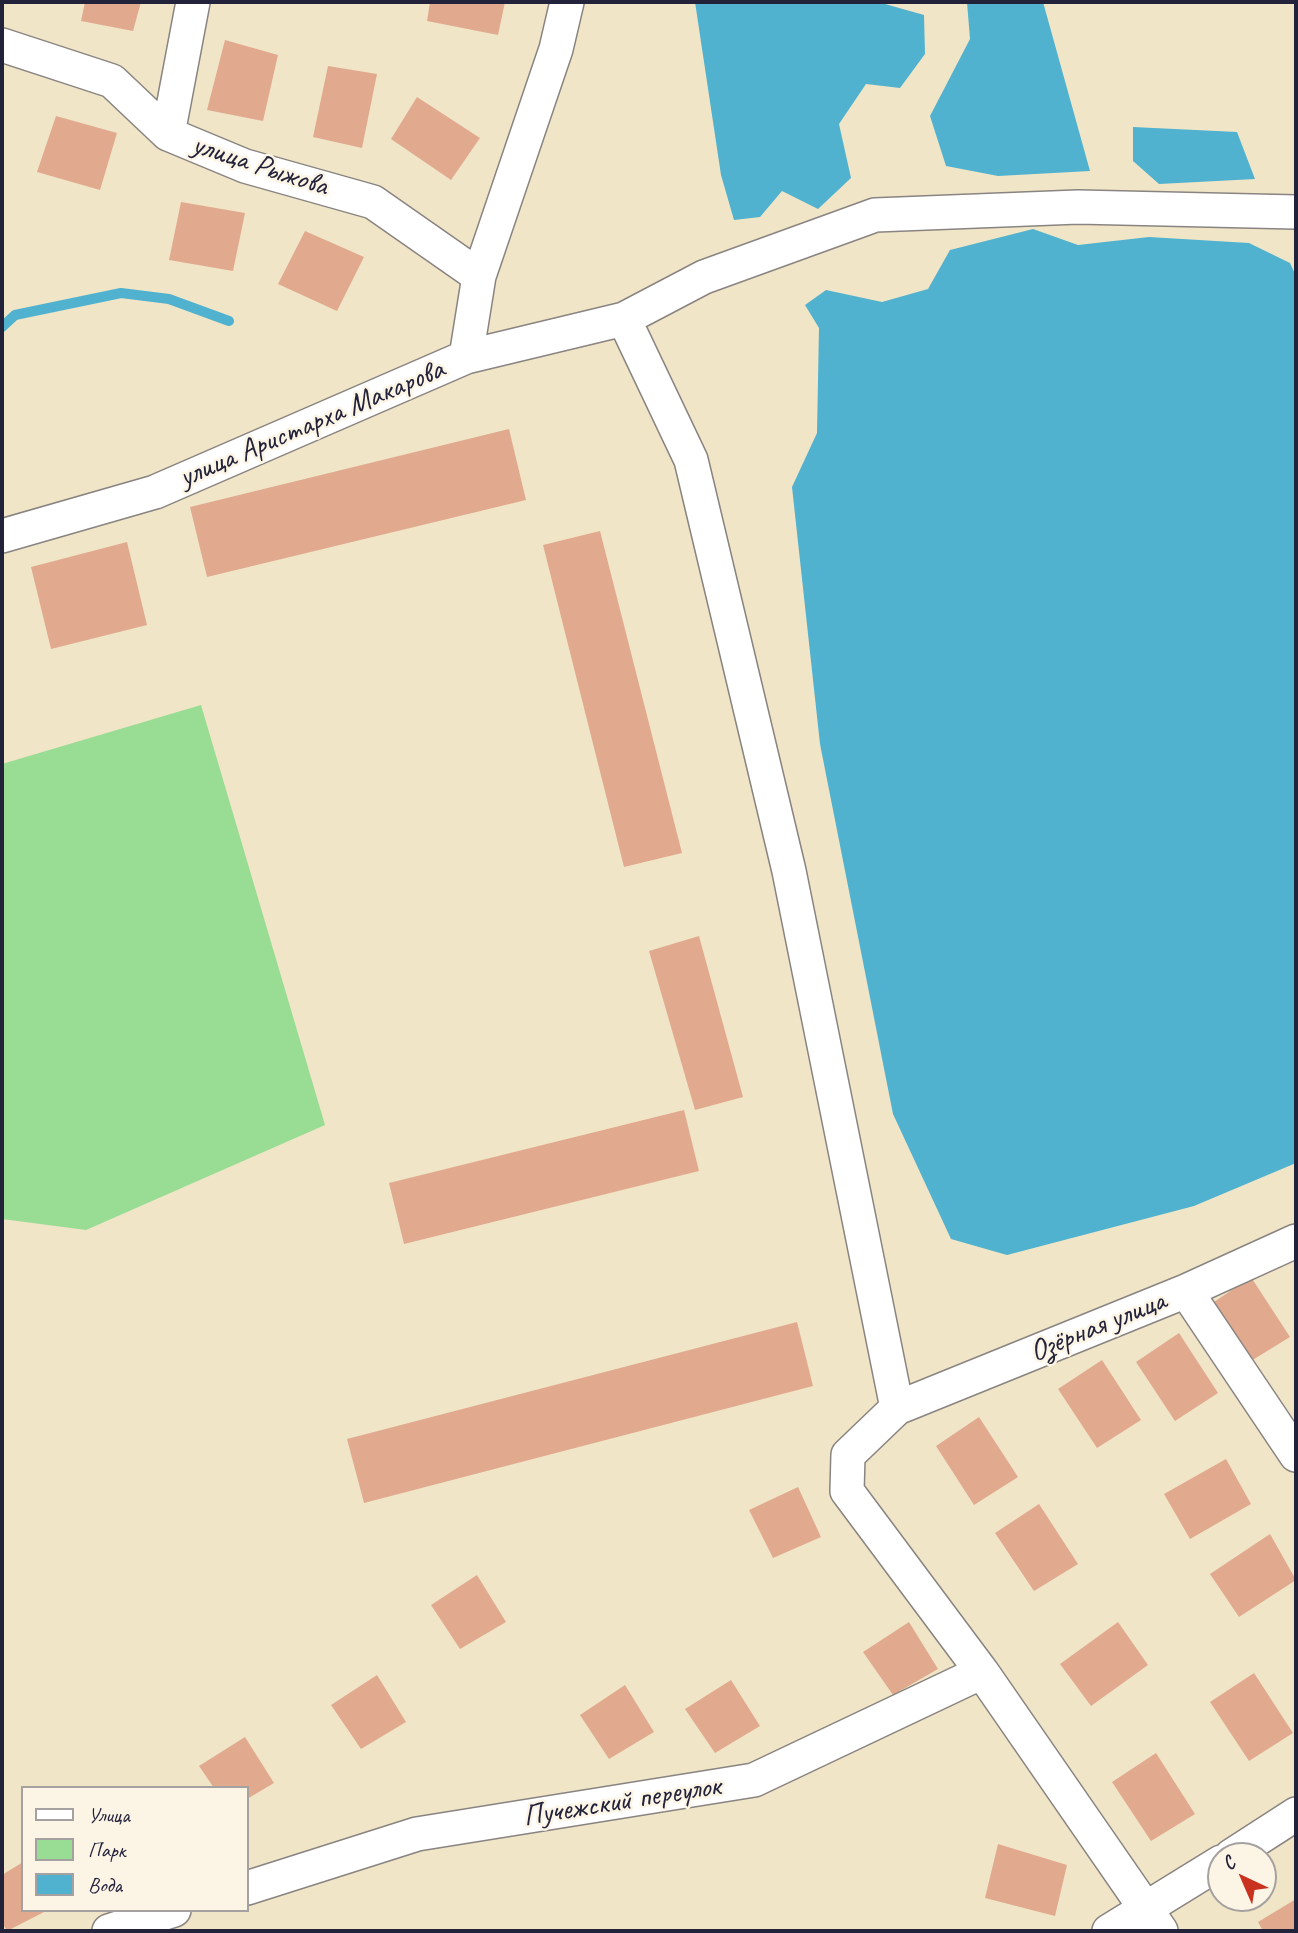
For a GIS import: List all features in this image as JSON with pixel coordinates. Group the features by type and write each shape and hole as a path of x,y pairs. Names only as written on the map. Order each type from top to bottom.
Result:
{"street":[{"path":"168,134 193,2"},
{"path":"466,357 479,276 556,49 568,2"},
{"name":"улица Рыжова","path":"2,45 112,81 168,134 245,166 373,202 479,276"},
{"name":"улица Аристарха Макарова","path":"2,536 155,492 466,357 624,318 704,277 875,215 1078,207 1296,212"},
{"path":"624,318 691,460 789,871 897,1408 848,1455 847,1491 982,1672 1154,1920"},
{"name":"Озёрная улица","path":"897,1408 1186,1290 1296,1241"},
{"path":"1186,1290 1296,1455"},
{"name":"Пучежский переулок","path":"248,1888 417,1834 754,1780 982,1672"},
{"path":"1253,1842 1296,1814"},
{"path":"1109,1931 1154,1920 1207,1874"},
{"path":"109,1931 168,1912"}],"green space":[{"path":"201,705 325,1125 86,1230 2,1219 2,764"}],"water":[{"path":"695,2 878,2 924,15 925,54 900,88 866,84 839,124 851,178 818,209 782,191 760,217 734,220 721,175"},
{"path":"967,2 1043,2 1090,171 998,176 946,166 930,116 970,39"},
{"path":"1133,127 1237,132 1255,179 1159,184 1133,161"},
{"path":"1033,229 1078,245 1149,237 1249,243 1290,263 1296,276 1296,1163 1194,1206 1007,1255 951,1239 893,1114 820,744 792,487 817,433 819,328 805,305 826,290 882,302 928,289 950,250"}],"building":[{"path":"85,2 141,2 133,31 81,21"},
{"path":"430,2 505,2 498,35 427,21"},
{"path":"225,40 278,55 263,121 207,110"},
{"path":"328,66 377,74 362,148 313,137"},
{"path":"417,97 480,138 451,180 391,139"},
{"path":"56,116 117,133 100,190 37,172"},
{"path":"181,202 245,213 233,271 169,260"},
{"path":"305,231 364,257 337,311 278,284"},
{"path":"509,429 526,500 207,577 190,507"},
{"path":"600,531 682,853 624,867 543,545"},
{"path":"127,542 147,625 51,649 31,567"},
{"path":"699,936 743,1097 695,1110 649,951"},
{"path":"684,1110 699,1171 404,1244 389,1183"},
{"path":"1251,1277 1290,1337 1246,1364 1208,1306"},
{"path":"797,1322 813,1386 364,1503 347,1439"},
{"path":"1179,1333 1218,1393 1175,1421 1136,1362"},
{"path":"1102,1360 1141,1420 1097,1448 1058,1389"},
{"path":"979,1417 1018,1477 974,1505 936,1446"},
{"path":"1226,1459 1251,1504 1190,1539 1164,1494"},
{"path":"798,1487 821,1537 773,1558 749,1510"},
{"path":"1039,1504 1078,1564 1034,1591 995,1533"},
{"path":"1270,1534 1296,1580 1239,1617 1210,1574"},
{"path":"477,1575 506,1622 460,1649 431,1605"},
{"path":"909,1622 938,1669 893,1695 863,1652"},
{"path":"1118,1622 1148,1665 1091,1706 1060,1664"},
{"path":"1254,1673 1293,1733 1249,1761 1210,1702"},
{"path":"377,1675 406,1722 361,1749 331,1705"},
{"path":"731,1680 760,1726 715,1753 685,1709"},
{"path":"625,1685 654,1732 609,1759 580,1715"},
{"path":"245,1737 274,1783 248,1798 248,1786 213,1786 199,1766"},
{"path":"1156,1753 1195,1814 1151,1841 1112,1782"},
{"path":"998,1844 1067,1865 1055,1916 985,1898"},
{"path":"21,1863 21,1912 44,1912 7,1931 2,1923 2,1875"},
{"path":"1296,1899 1296,1931 1263,1931 1258,1922"}],"waterway":[{"path":"2,327 15,315 121,293 169,299 229,321"}]}
